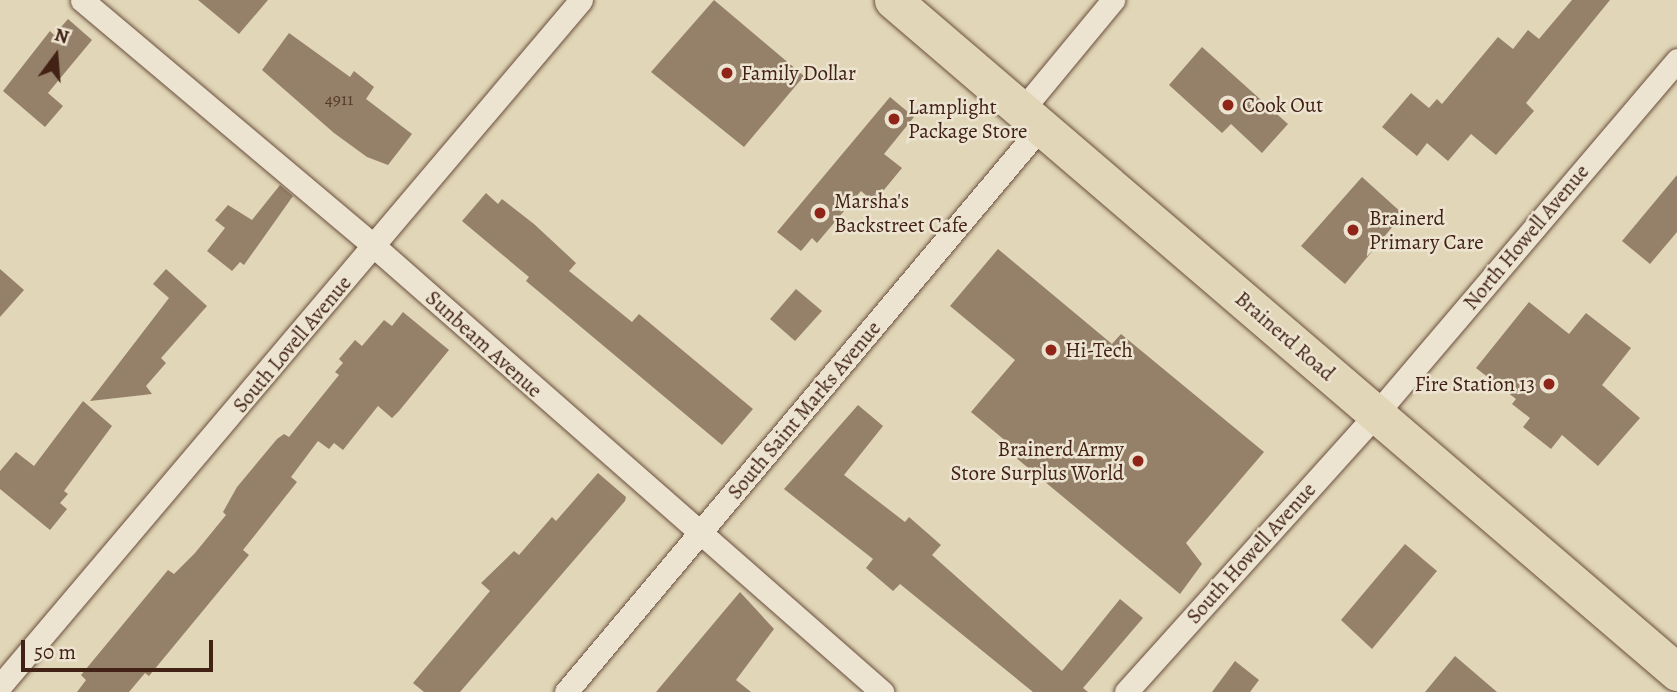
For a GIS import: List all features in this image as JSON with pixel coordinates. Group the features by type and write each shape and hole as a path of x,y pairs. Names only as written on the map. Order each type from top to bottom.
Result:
{"main road":[{"name":"Brainerd Road","path":"893,0 1677,672"}],"street":[{"name":"Sunbeam Avenue","path":"82,0 375,247 698,535 881,692"},
{"name":"South Lovell Avenue","path":"0,687 375,247 581,0"},
{"name":"South Saint Marks Avenue","path":"566,692 698,535 1032,119 1113,0"},
{"name":"North Howell Avenue","path":"1376,414 1677,61"},
{"name":"South Howell Avenue","path":"1126,692 1376,414"}],"building":[{"path":"198,0 268,0 239,34"},
{"name":"Family Dollar","path":"714,0 804,76 744,147 651,72"},
{"path":"1572,0 1610,0 1526,103 1534,111 1496,155 1471,134 1448,161 1427,143 1417,156 1382,127 1411,93 1429,108 1437,99 1442,104 1498,37 1513,49 1528,30 1539,39"},
{"path":"68,19 92,40 48,93 63,106 45,127 3,91 50,31 54,35"},
{"path":"289,33 350,77 354,71 374,87 366,99 412,134 388,165 367,157 334,133 262,70"},
{"name":"Cook Out","path":"1202,47 1288,124 1262,153 1231,124 1222,133 1169,85"},
{"path":"890,97 914,117 884,154 902,168 874,202 861,191 817,243 812,238 801,251 777,232"},
{"path":"1677,175 1677,232 1650,264 1622,241"},
{"name":"Brainerd Primary Care","path":"1362,177 1403,214 1345,284 1301,246"},
{"path":"280,185 293,196 244,265 240,262 232,271 207,251 225,228 215,220 228,205 252,220"},
{"path":"486,193 498,204 502,199 534,224 576,263 569,271 632,322 639,314 753,409 722,445 526,281 529,277 462,221"},
{"name":"Brainerd Army Store Surplus World","path":"998,249 1112,344 1121,334 1264,452 1186,543 1202,564 1180,594 1015,457 1019,452 971,412 1015,360 950,306"},
{"path":"0,269 24,290 0,317"},
{"path":"166,269 207,306 161,358 166,363 146,386 152,394 90,401 169,298 153,284"},
{"path":"796,289 822,311 795,341 770,319"},
{"name":"Fire Station 13","path":"1529,302 1569,334 1586,313 1631,348 1602,385 1640,418 1598,466 1562,435 1551,449 1523,427 1530,418 1512,404 1516,399 1476,368"},
{"path":"403,312 449,350 399,411 392,418 378,406 343,450 334,443 329,449 318,441 291,477 297,482 243,550 249,555 149,676 145,673 129,692 77,692 86,680 81,675 168,570 174,574 195,553 226,515 223,512 237,487 277,439 284,434 289,437 339,375 335,372 343,363 339,359 355,340 362,346 384,320 392,326"},
{"path":"83,401 112,426 64,491 68,494 60,503 67,509 50,530 0,489 0,471 16,452 34,466"},
{"path":"858,405 883,426 844,475 905,522 909,517 941,545 932,555 1062,671 1120,599 1143,618 1083,688 1088,692 1033,692 900,584 893,591 866,568 873,559 784,489"},
{"path":"598,473 626,497 625,501 460,692 424,692 413,683 490,591 481,583 514,551 519,555 552,517 556,521"},
{"path":"1405,544 1437,571 1372,649 1341,620"},
{"path":"740,592 774,629 736,680 751,692 656,692"},
{"path":"1455,656 1497,692 1425,692"},
{"path":"1235,661 1259,680 1250,692 1212,692"}],"place":[{"name":"Family Dollar","path":"727,73"},
{"name":"Cook Out","path":"1228,105"},
{"name":"Lamplight Package Store","path":"894,119"},
{"name":"Marsha's Backstreet Cafe","path":"820,213"},
{"name":"Brainerd Primary Care","path":"1353,230"},
{"name":"Hi-Tech","path":"1051,350"},
{"name":"Fire Station 13","path":"1549,384"},
{"name":"Brainerd Army Store Surplus World","path":"1138,461"}]}
